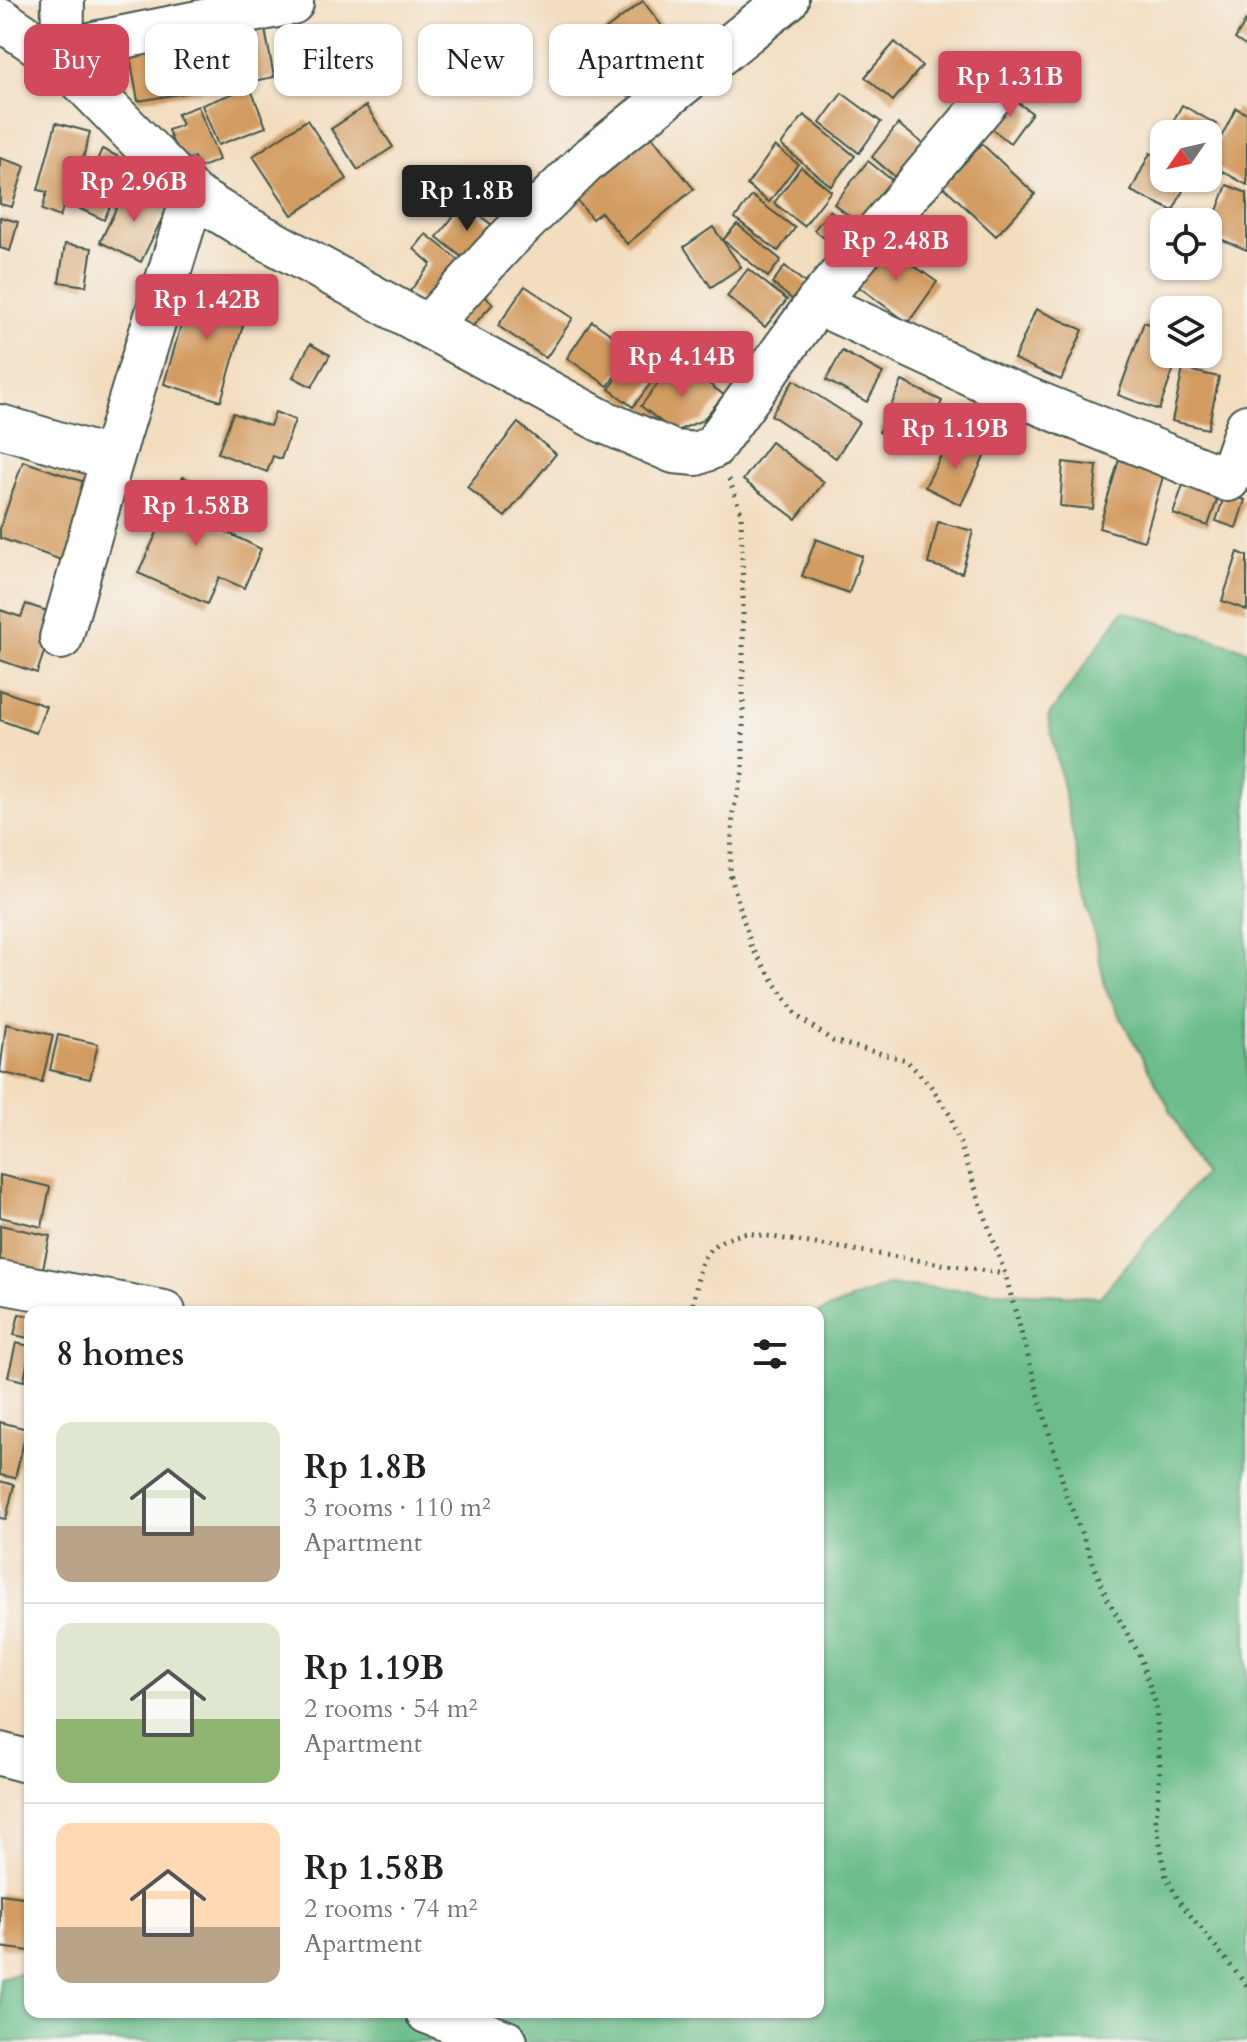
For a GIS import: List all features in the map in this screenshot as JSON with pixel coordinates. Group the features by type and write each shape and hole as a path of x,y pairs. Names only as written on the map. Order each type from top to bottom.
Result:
{"street":[{"path":"63,0 63,24"},
{"path":"428,326 505,242 587,161 787,0"},
{"path":"129,36 292,3"},
{"path":"0,19 24,35"},
{"path":"96,96 193,195 243,226 600,420 674,452 696,454 713,447 817,303 1004,81"},
{"path":"61,638 193,195"},
{"path":"817,303 996,386 1237,484 1247,426"},
{"path":"0,426 112,459"},
{"path":"0,1282 131,1306"},
{"path":"0,1754 24,1760"},
{"path":"443,2018 506,2042"}],"path":[{"path":"713,447 733,487 741,513 743,772 733,812 730,874 752,948 797,1016 833,1041 906,1060 930,1085 950,1115 1005,1274 1067,1497 1107,1598 1139,1654 1156,1705 1160,1770 1156,1821 1166,1876 1179,1901 1247,1986"},
{"path":"692,1306 699,1262 722,1238 747,1233 1005,1274"}],"green space":[{"path":"1123,611 1247,650 1247,2042 0,2042 0,1978 24,1972 24,2018 824,2018 824,1311 887,1285 1100,1297 1204,1173 1106,990 1048,717"}],"building":[{"path":"643,1 660,24 613,24"},
{"path":"1247,19 1247,47 1235,39"},
{"path":"264,24 274,77 258,80 258,25"},
{"path":"895,42 922,66 893,101 865,77"},
{"path":"145,43 145,96 168,96 138,101 129,46"},
{"path":"842,93 881,122 859,153 820,123"},
{"path":"226,96 254,96 266,127 218,145 202,105"},
{"path":"1009,96 1032,113 1010,143 988,126"},
{"path":"1182,105 1209,120 1174,120"},
{"path":"198,106 219,160 199,168 194,157 181,163 168,130 182,125 177,114"},
{"path":"366,106 393,147 358,170 331,129"},
{"path":"1236,108 1247,114 1247,185 1222,171 1222,136"},
{"path":"804,115 855,156 831,186 781,145"},
{"path":"307,120 347,179 292,215 253,156"},
{"path":"56,123 90,132 72,199 66,198 60,217 42,210 47,192 38,190"},
{"path":"898,124 935,153 907,187 872,157"},
{"path":"649,133 694,189 627,244 601,212 592,219 573,195"},
{"path":"982,144 1035,194 996,236 943,186"},
{"path":"775,146 798,164 769,202 747,185"},
{"path":"102,149 130,162 104,220 76,207"},
{"path":"1150,153 1150,192 1182,192 1174,208 1167,208 1131,191"},
{"path":"0,158 25,166 12,207 0,204"},
{"path":"868,161 904,190 870,233 834,204"},
{"path":"801,167 831,191 804,226 774,203"},
{"path":"1227,185 1247,193 1247,250 1222,240 1222,208 1218,208"},
{"path":"127,186 168,206 141,262 100,242"},
{"path":"752,196 795,228 778,251 735,218"},
{"path":"464,203 497,229 469,263 437,237"},
{"path":"830,210 863,237 848,256 814,230"},
{"path":"0,217 18,222 10,251 0,248"},
{"path":"737,224 781,260 768,277 723,240"},
{"path":"713,227 741,267 711,287 684,247"},
{"path":"426,234 466,266 431,309 410,291 431,264 414,249"},
{"path":"65,244 92,248 86,286 59,282"},
{"path":"883,244 937,282 908,323 855,284"},
{"path":"785,266 811,288 798,304 772,283"},
{"path":"748,269 787,300 765,327 727,296"},
{"path":"193,284 250,301 221,401 164,384"},
{"path":"474,286 493,304 468,331 449,313"},
{"path":"525,286 573,318 546,358 498,326"},
{"path":"1036,309 1083,330 1061,380 1014,359"},
{"path":"592,321 633,350 608,386 567,358"},
{"path":"1144,322 1150,324 1150,368 1174,368 1159,410 1118,395"},
{"path":"310,344 330,355 312,387 293,377"},
{"path":"842,351 883,373 867,402 826,380"},
{"path":"634,355 658,373 633,407 609,389"},
{"path":"676,360 724,395 703,420 674,432 641,406"},
{"path":"1183,369 1219,377 1208,429 1172,421"},
{"path":"794,380 859,422 836,458 771,415"},
{"path":"902,381 942,401 919,451 879,432"},
{"path":"275,412 295,420 281,459 273,456 267,472 218,453 233,413 270,426"},
{"path":"518,423 556,454 505,517 467,487"},
{"path":"950,438 985,455 961,505 925,487"},
{"path":"771,442 824,482 796,519 743,480"},
{"path":"1120,456 1165,470 1144,541 1099,528"},
{"path":"23,461 102,488 75,565 0,538 0,528"},
{"path":"1063,462 1097,466 1093,509 1060,506"},
{"path":"183,477 217,492 204,521 261,549 244,588 219,577 207,604 138,573"},
{"path":"1185,479 1220,491 1208,526 1173,514"},
{"path":"1225,494 1245,500 1236,528 1216,521"},
{"path":"938,522 973,531 962,573 928,564"},
{"path":"816,539 862,556 849,593 802,576"},
{"path":"1238,552 1247,556 1247,610 1222,601"},
{"path":"26,604 53,613 52,628 37,673 0,660 0,610 21,617"},
{"path":"0,690 46,706 36,733 0,720"},
{"path":"6,1024 53,1035 42,1082 0,1072"},
{"path":"58,1035 98,1044 90,1079 50,1070"},
{"path":"0,1175 50,1187 42,1227 0,1217"},
{"path":"0,1225 50,1236 42,1273 0,1263"},
{"path":"19,1314 24,1315 24,1337 14,1335"},
{"path":"16,1343 24,1345 24,1381 8,1377"},
{"path":"0,1422 24,1428 24,1441 15,1478 0,1475"},
{"path":"0,1481 14,1485 6,1519 0,1518"},
{"path":"0,1894 24,1897 24,1950 0,1947"}]}
